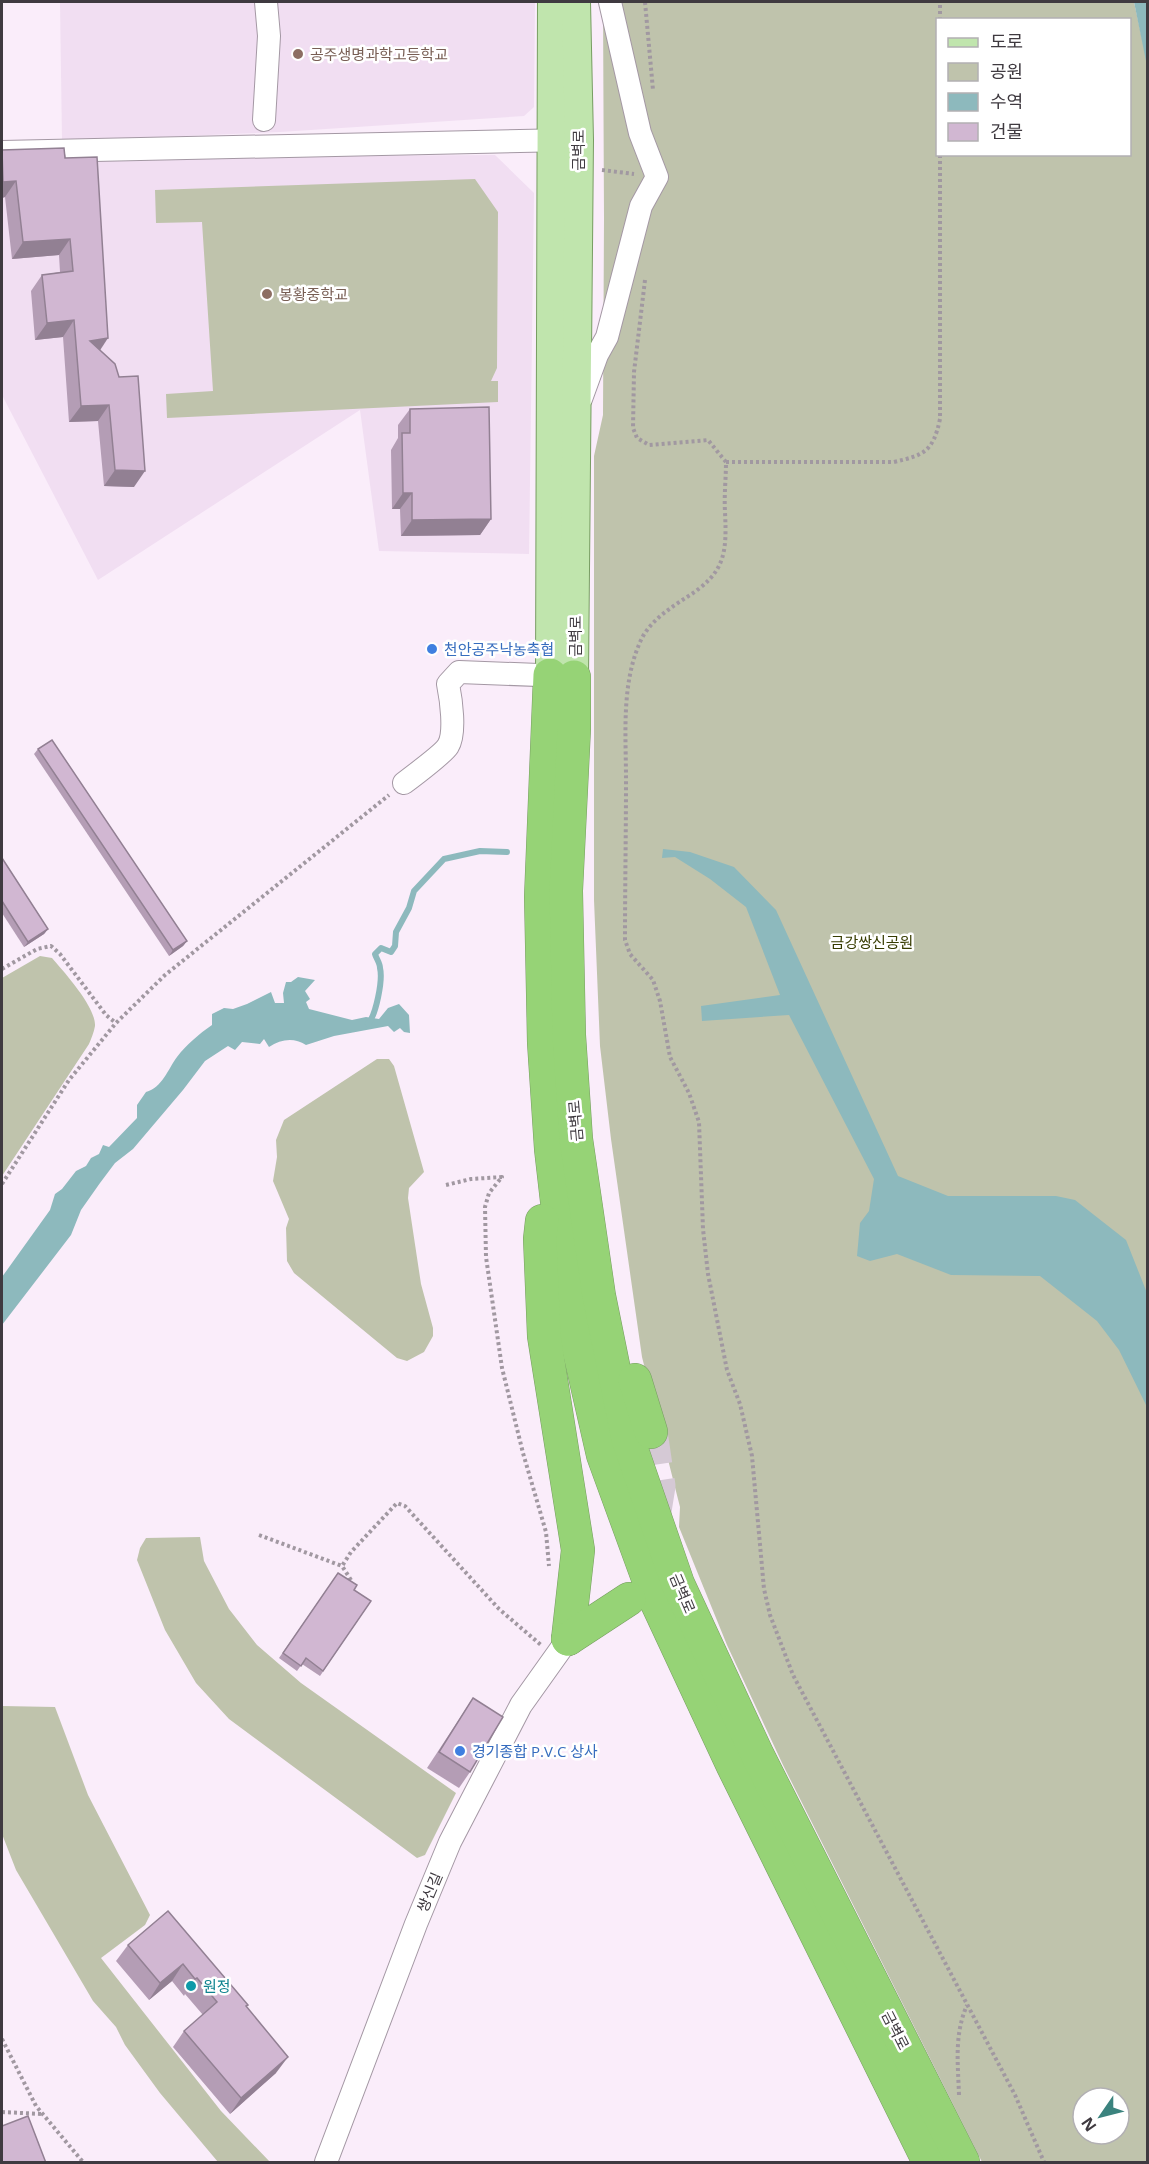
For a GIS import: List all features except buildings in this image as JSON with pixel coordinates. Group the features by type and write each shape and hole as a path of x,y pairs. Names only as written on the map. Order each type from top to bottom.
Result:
{"highway":[{"name":"금벽로","path":"562,676 574,729 566,891 576,1139 599,1296 632,1450 678,1584 757,1754 963,2163"},
{"name":"금벽로","path":"562,676 541,897 544,1043 551,1149 569,1306 603,1455 657,1604 733,1767 929,2163"},
{"path":"568,984 617,1298 634,1375 651,1432"},
{"path":"551,1149 540,1239 544,1325 578,1550 562,1648"},
{"path":"562,1648 628,1599"}],"main road":[{"name":"금벽로","path":"552,2 566,140 577,411 562,676"},
{"name":"금벽로","path":"562,676 566,140 576,2"}],"street":[{"path":"264,120 269,36 266,2"},
{"path":"577,411 597,355 607,336 641,206 657,177 640,133 610,2"},
{"path":"2,152 566,140"},
{"path":"404,783 448,746 451,730 451,701 448,684 459,672 562,676"},
{"name":"쌍신길","path":"326,2163 416,1924 450,1842 521,1705 562,1648"}],"path":[{"path":"645,2 653,91"},
{"path":"940,2 940,18"},
{"path":"726,462 894,462 918,457 932,442 936,436 940,419 940,156"},
{"path":"592,169 634,174"},
{"path":"646,269 634,372 633,428 637,438 649,445 708,440 726,462 727,536 724,557 714,575 698,590 654,622 641,639 632,668 625,713 625,940 630,954 653,980 660,1001 670,1057 689,1093 699,1122 703,1230 708,1274 727,1370 740,1404 752,1456 762,1578 770,1615 794,1675 1015,2095 1044,2163"},
{"path":"2,1184 69,1080 116,1023 165,975 404,783"},
{"path":"2,969 37,949 51,946 106,1015 116,1023"},
{"path":"446,1185 471,1179 502,1177 489,1193 485,1207 486,1257 502,1368 546,1532 549,1571 574,1584"},
{"path":"342,1566 351,1552 397,1503 405,1506 499,1609 562,1648"},
{"path":"259,1535 342,1566 351,1580"},
{"path":"959,2104 958,2030 967,2004"},
{"path":"2,2039 36,2106 83,2163"},
{"path":"2,2112 43,2114"}],"shaded area":[{"name":"공주생명과학고등학교","path":"60,2 535,2 534,107 524,116 280,132 62,141"},
{"name":"봉황중학교","path":"495,155 534,193 529,554 379,551 360,410 98,580 2,395 2,158"}],"green space":[{"name":"금강쌍신공원","path":"603,2 1134,2 1148,66 1147,2162 982,2162 783,1765 727,1645 679,1527 680,1507 642,1357 600,1046 594,900 594,456 603,415"},
{"path":"475,179 498,212 497,368 491,381 498,381 498,402 167,418 166,394 213,391 202,222 156,223 155,190"},
{"path":"40,956 52,958 71,981 90,1009 95,1026 89,1044 2,1176 2,978"},
{"path":"377,1059 389,1059 394,1066 424,1172 409,1188 408,1198 421,1284 433,1336 424,1352 407,1361 397,1358 294,1273 287,1261 286,1228 289,1219 273,1181 277,1157 276,1140 284,1120"},
{"path":"200,1537 204,1561 229,1609 257,1645 301,1683 456,1793 425,1855 417,1858 229,1719 196,1683 165,1630 137,1560 146,1538"},
{"path":"2,1706 55,1707 88,1795 150,1915 145,1925 101,1958 221,2111 270,2162 218,2162 160,2093 125,2045 116,2027 93,2001 16,1870 2,1834"}],"water":[{"path":"1134,2 1147,2 1147,66"},
{"path":"663,849 690,852 734,867 776,910 898,1176 948,1196 1056,1196 1075,1200 1126,1240 1147,1293 1147,1407 1119,1350 1097,1321 1040,1276 951,1275 897,1254 870,1261 857,1256 860,1223 869,1211 874,1179 789,1015 702,1021 701,1006 780,995 746,907 710,879 675,857 662,858"},
{"path":"298,977 315,980 305,991 310,999 306,1002 309,1009 352,1020 366,1017 379,1019 388,1008 399,1004 409,1015 410,1033 400,1028 394,1032 388,1026 334,1036 306,1045 292,1040 278,1042 269,1047 264,1039 260,1044 242,1042 235,1050 228,1046 205,1061 133,1149 115,1163 81,1210 71,1235 2,1325 2,1277 50,1210 55,1194 76,1171 86,1166 91,1158 99,1154 103,1145 109,1147 137,1118 137,1105 146,1092 156,1087 184,1048 212,1025 212,1014 224,1008 233,1009 247,1004 271,992 275,1003 284,1003 283,993 286,982 291,982"}],"waterway":[{"path":"368,1024 376,1005 381,981 380,966 375,954 381,948 391,952 395,946 396,932 409,908 414,891 444,859 480,851 507,852"}],"tunnel":[{"path":"651,1432 659,1486 654,1517"}],"place":[{"name":"공주생명과학고등학교","path":"298,54"},
{"name":"봉황중학교","path":"267,294"},
{"name":"천안공주낙농축협","path":"432,649"},
{"name":"경기종합 P.V.C 상사","path":"460,1751"},
{"name":"원정","path":"191,1986"}]}
